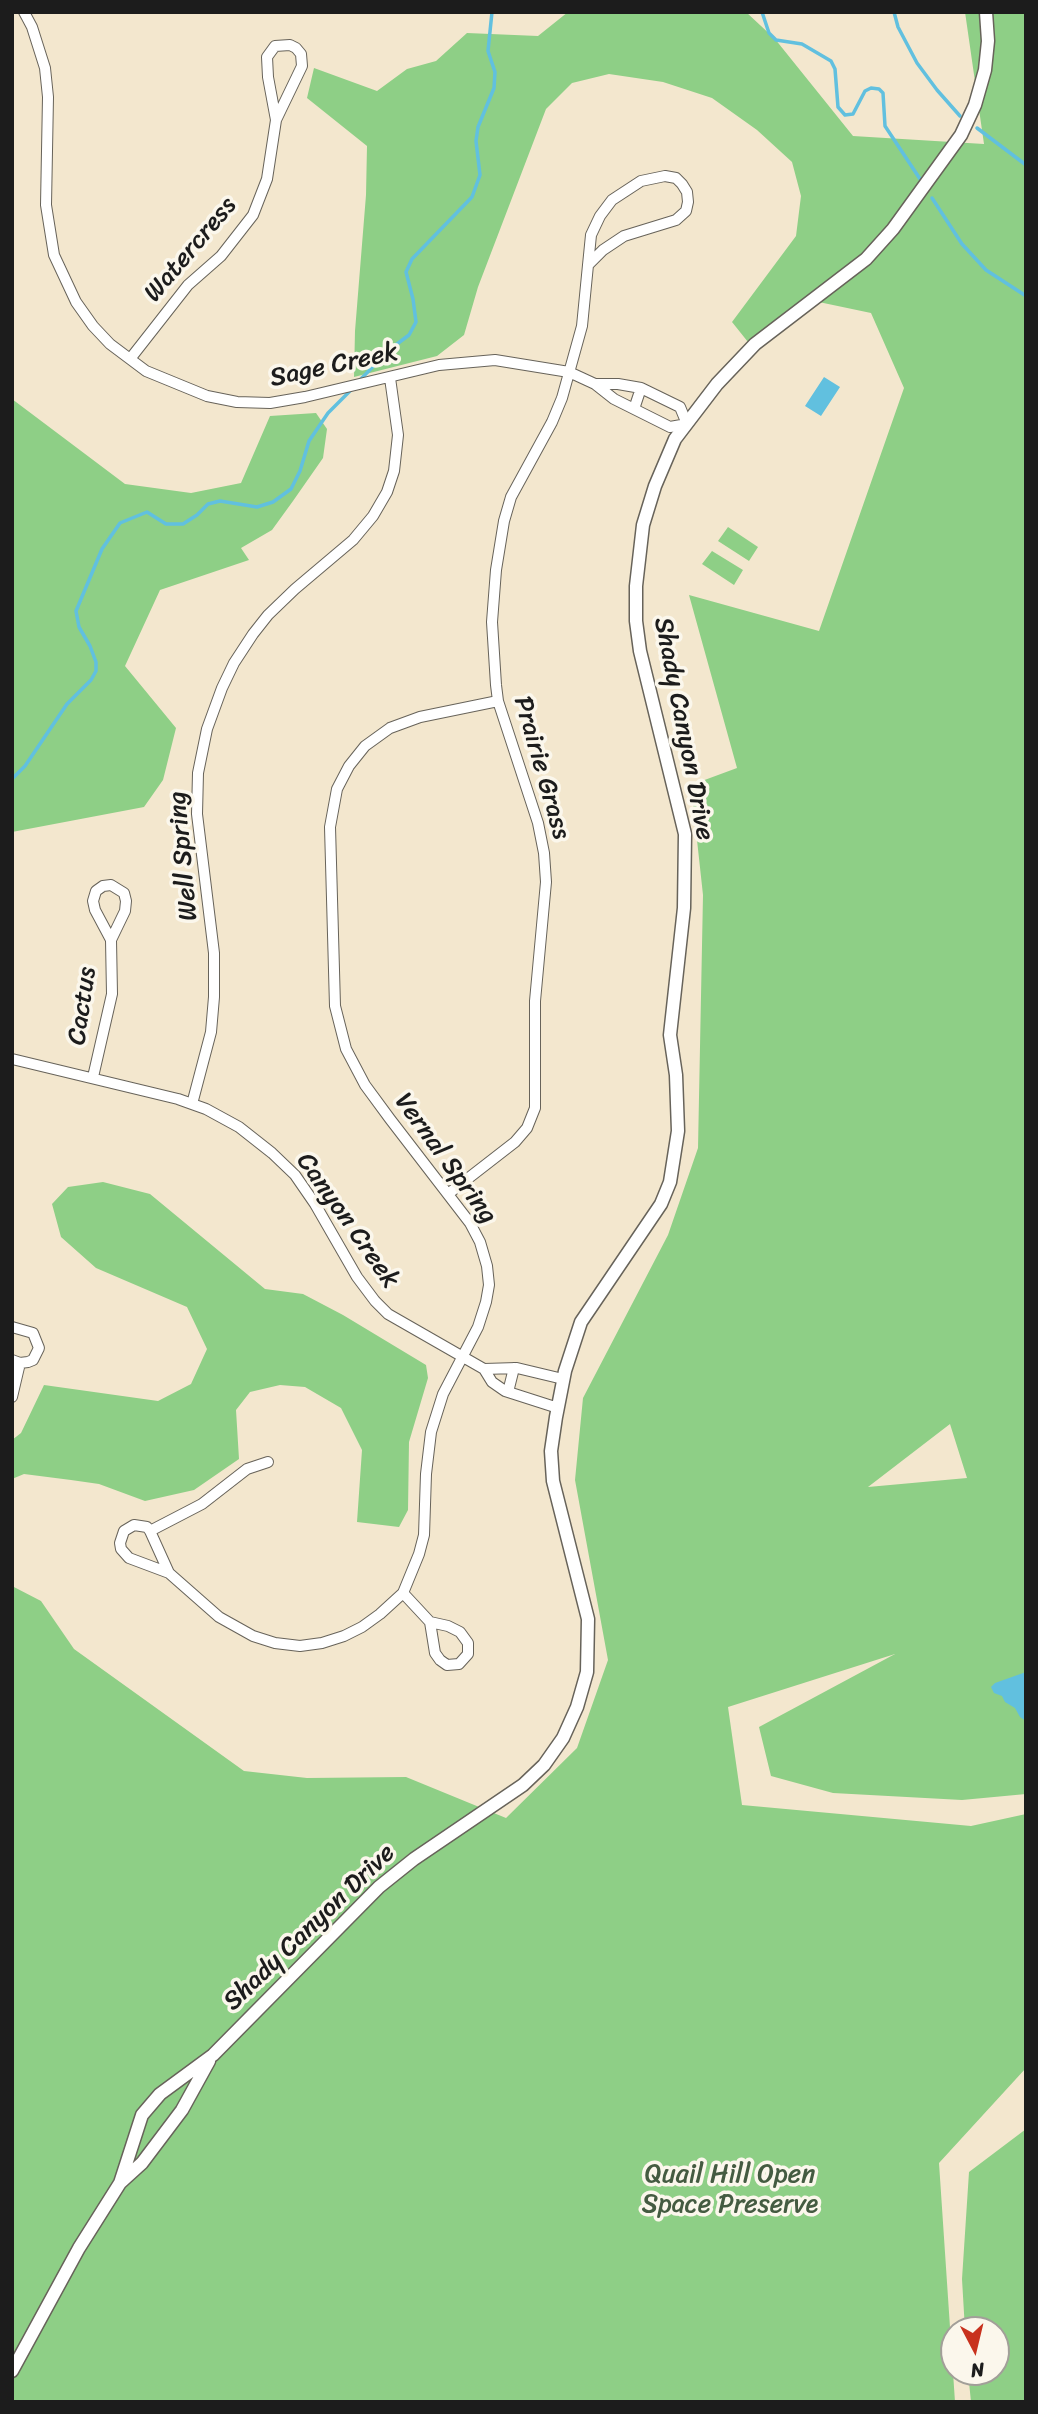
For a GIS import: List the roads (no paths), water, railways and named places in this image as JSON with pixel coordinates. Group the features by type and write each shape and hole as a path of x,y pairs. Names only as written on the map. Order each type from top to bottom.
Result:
{"street":[{"name":"Sage Creek","path":"24,12 32,27 45,68 48,97 46,205 54,255 82,310 110,344 146,371 207,396 237,402 270,403 439,365 495,360 569,372 670,427 687,424 681,407 641,388 595,384"},
{"name":"Shady Canyon Drive","path":"213,2055 379,1887 424,1851 523,1785 544,1765 563,1738 578,1707 587,1672 588,1619 553,1481 551,1451 563,1379 581,1322 661,1204 670,1182 678,1131 676,1075 670,1035 684,908 685,834 640,651 636,621 636,586 643,525 655,486 676,439 717,384 755,344 866,259 893,229 961,135 985,70 986,12"},
{"name":"Watercress","path":"130,359 188,285 221,256 253,215 267,179 276,120 267,57 275,46 290,45 301,54 302,66 276,120"},
{"name":"Prairie Grass","path":"448,1194 515,1142 527,1128 535,1108 535,1000 544,917 544,853 538,823 498,701 492,622 496,570 504,522 511,496 552,422 562,398 582,326 588,265 592,235 600,216 612,200 630,187 654,177 676,178 682,184 687,192 688,202 686,211 676,220 624,236 603,250 588,265"},
{"name":"Well Spring","path":"192,1104 211,1032 214,997 214,953 197,814 198,773 209,721 234,663 268,615 353,540 373,516 387,492 394,471 398,435 390,378"},
{"path":"634,409 641,388"},
{"name":"Vernal Spring","path":"169,1573 150,1531 140,1525 129,1527 121,1536 121,1549 129,1558 169,1573 219,1616 253,1636 275,1643 300,1646 322,1643 362,1627 403,1593 419,1554 424,1535 426,1474 431,1432 443,1394 478,1327 489,1285 487,1266 480,1242 470,1223 365,1085 346,1049 335,1006 330,827 337,789 349,766 365,746 390,728 420,717 498,701"},
{"name":"Cactus","path":"93,1077 112,994 111,940 125,911 126,901 124,893 111,885 96,891 93,901 111,940"},
{"name":"Canyon Creek","path":"12,1059 93,1077 192,1104 239,1127 290,1169 375,1301 406,1326 484,1369 514,1368 563,1379"},
{"path":"12,1327 28,1330 38,1341 39,1348 33,1360 16,1361 12,1397"},
{"path":"508,1392 514,1368"},
{"name":"Canyon Creek","path":"484,1369 492,1382 508,1392 558,1408"},
{"path":"150,1531 202,1504 247,1469 268,1462"},
{"path":"403,1593 430,1622 435,1653 440,1660 447,1665 459,1664 468,1654 468,1643 460,1632 449,1626 430,1622"},
{"path":"120,2183 142,2163 183,2110 213,2055"},
{"path":"12,2371 72,2260 120,2183 142,2115 160,2094 213,2055"}],"water":[{"path":"824,377 840,387 821,416 805,406"},
{"path":"1026,1672 1026,1721 1002,1696 994,1693 991,1687 995,1683"}],"waterway":[{"path":"358,382 389,350 409,335 416,322 406,272 412,259 472,197 480,175 476,141 478,127 494,88 495,72 488,51 492,12"},
{"path":"762,12 769,33 776,40 802,44 831,61 835,69 838,107 845,115 853,114 865,91 871,88 879,89 883,93 885,126 920,179"},
{"path":"894,12 898,27 917,63 960,116"},
{"path":"977,128 1026,165"},
{"path":"932,198 962,244 986,270 1026,296"},
{"path":"12,779 25,766 67,704 91,680 96,671 96,662 79,627 76,611 102,549 120,523 147,512 166,524 183,524 208,504 220,501 257,507 273,502 291,489 300,471 309,441 328,413 351,390"}],"park label":[{"name":"Quail Hill Open Space Preserve","path":"730,2190"}]}
